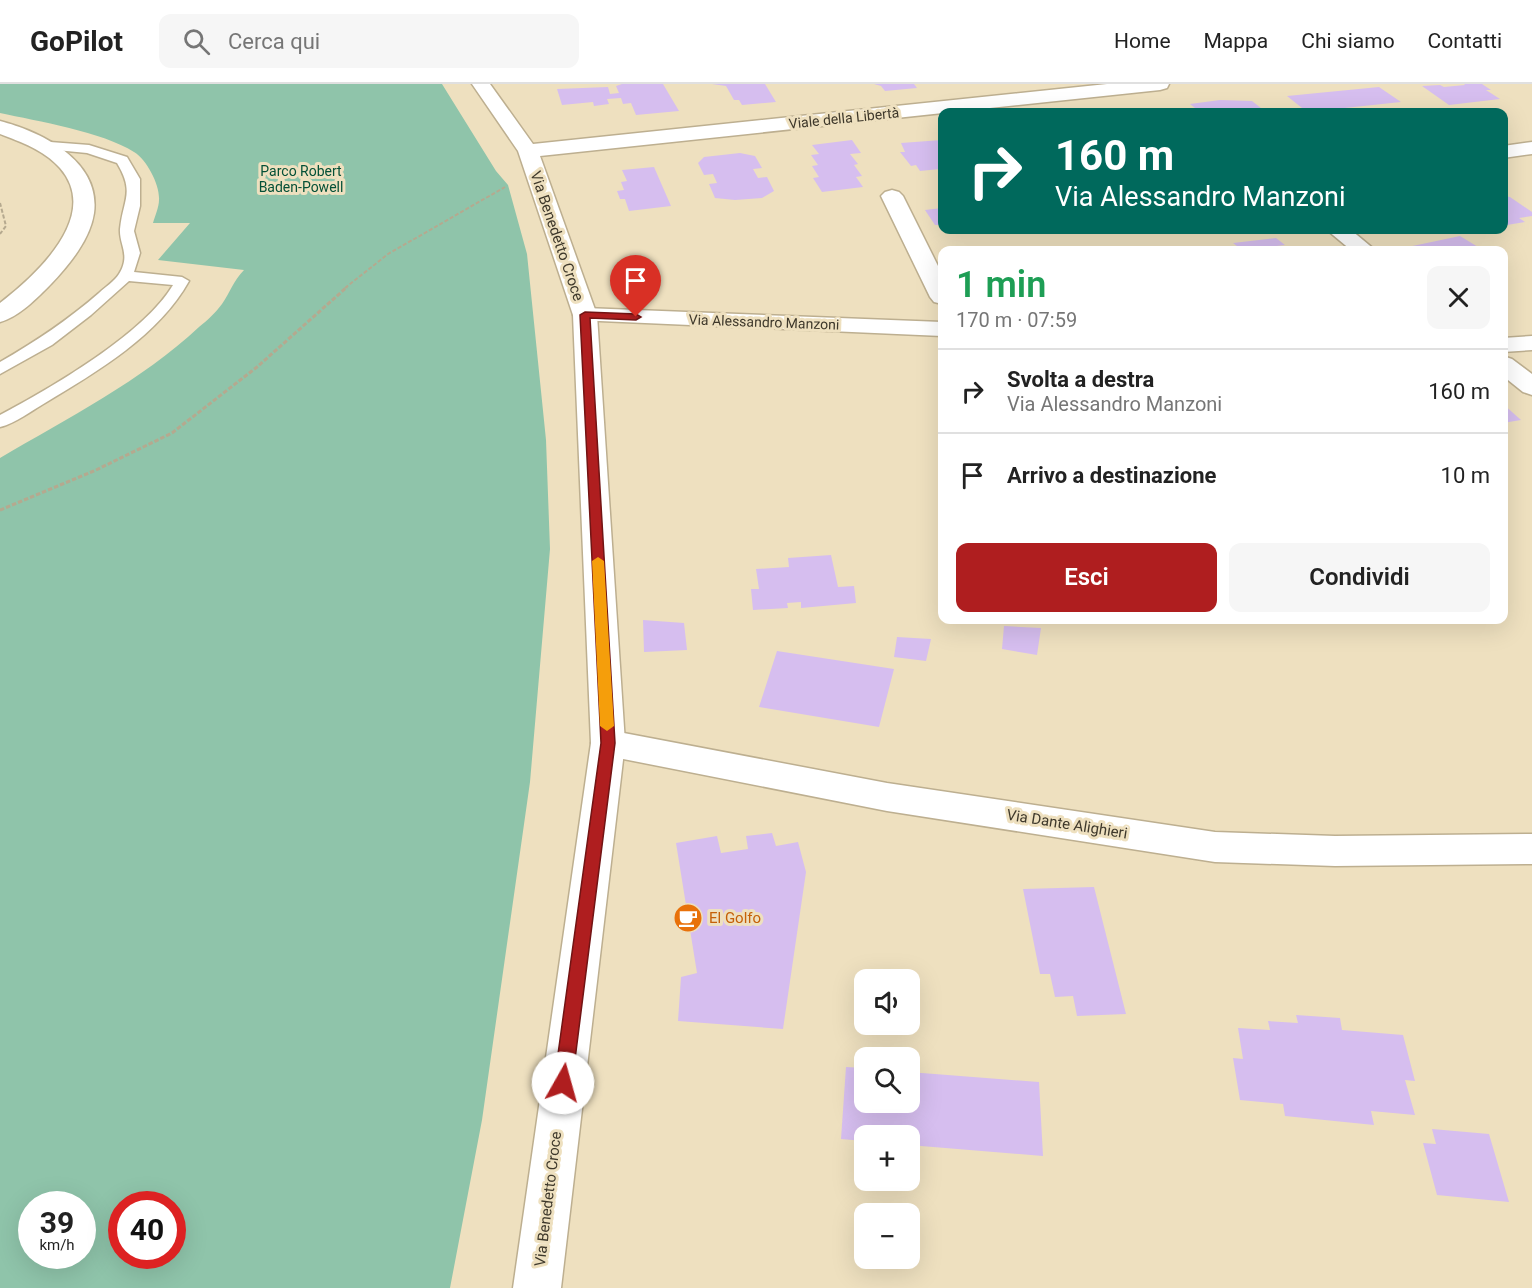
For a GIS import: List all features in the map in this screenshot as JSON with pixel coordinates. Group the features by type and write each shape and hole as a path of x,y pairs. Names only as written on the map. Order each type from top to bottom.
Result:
{"street":[{"name":"Via Benedetto Croce","path":"481,84 528,151 585,315 608,743 537,1288"},
{"name":"Viale della Libertà","path":"528,151 1160,84"},
{"path":"0,127 50,146 68,163 80,182 84,211 69,247 54,268 32,290 0,315"},
{"path":"1508,151 1532,148"},
{"path":"891,196 938,289"},
{"path":"1343,234 1359,246"},
{"name":"Via Alessandro Manzoni","path":"585,315 938,329"},
{"path":"1508,345 1532,343"},
{"path":"1508,368 1532,387"},
{"name":"Via Dante Alighieri","path":"608,743 887,797 1215,847 1335,851 1532,849"}],"lane":[{"path":"0,369 46,342 126,276 133,252 127,231 133,206 133,178 122,160 89,148 50,146"},
{"path":"0,422 56,390 126,340 165,307 180,289 182,281 126,276"}],"path":[{"path":"0,510 96,470 172,433 257,367 339,293 388,254 507,185"},
{"path":"0,203 6,226 0,234"}],"green space":[{"name":"Parco Robert Baden-Powell","path":"0,84 442,84 496,171 508,185 527,254 546,440 550,549 530,782 482,1120 450,1288 0,1288 0,458 103,398 153,365 217,310 244,270 158,260 190,223 153,223 158,209 159,194 148,167 139,156 121,145 88,133 0,113"}],"building":[{"path":"663,84 679,111 636,115 631,103 623,104 621,98 607,99 609,104 594,106 593,102 562,105 557,89 608,87 610,94 619,93 616,86"},
{"path":"712,84 765,84 776,102 742,105 739,100 734,100 726,86"},
{"path":"874,84 914,84 917,88 885,91 881,86"},
{"path":"1482,84 1491,90 1486,90 1500,99 1449,105 1422,86 1440,85 1444,87"},
{"path":"1379,87 1401,102 1345,108 1302,108 1287,96"},
{"path":"1220,100 1252,101 1261,108 1195,108 1190,104"},
{"path":"852,140 861,153 850,154 858,164 854,165 862,176 856,177 863,187 822,192 813,178 819,177 812,166 818,165 811,155 819,154 812,145"},
{"path":"938,140 938,169 920,171 916,165 911,166 900,152 905,152 901,143"},
{"path":"740,153 755,156 762,168 753,169 758,178 767,177 774,191 762,198 735,200 715,198 709,184 717,183 713,174 704,175 698,163 704,157"},
{"path":"654,167 671,206 629,211 625,199 620,199 617,191 624,190 621,182 627,181 622,170"},
{"path":"1508,197 1532,212 1532,216 1519,218 1525,222 1508,225"},
{"path":"938,208 938,225 935,225 925,210"},
{"path":"1460,236 1476,246 1412,246"},
{"path":"1276,238 1285,245 1237,246 1233,243"},
{"path":"1508,408 1521,420 1508,422"},
{"path":"831,555 838,587 854,586 856,603 801,608 801,602 787,603 788,608 753,610 751,589 759,589 756,569 789,567 788,558"},
{"path":"643,620 684,623 687,650 644,652"},
{"path":"1004,626 1041,628 1037,655 1002,649"},
{"path":"897,637 931,639 926,661 894,657"},
{"path":"777,651 894,669 879,727 759,707"},
{"path":"772,833 776,846 798,842 806,872 783,1029 678,1021 681,977 697,973 676,843 717,836 721,853 748,849 746,836"},
{"path":"1094,887 1126,1014 1077,1016 1073,996 1055,997 1050,974 1040,974 1023,889"},
{"path":"1296,1015 1340,1018 1342,1030 1403,1035 1415,1081 1405,1080 1415,1115 1371,1111 1374,1125 1285,1116 1283,1104 1240,1100 1233,1058 1243,1059 1238,1028 1270,1030 1268,1021 1298,1023"},
{"path":"846,1067 854,1067 854,1113 920,1113 920,1073 1039,1082 1043,1156 920,1146 920,1125 854,1125 854,1140 841,1139"},
{"path":"1432,1129 1489,1134 1509,1202 1437,1195 1423,1143 1436,1144"}],"slow traffic":[{"path":"598,561 607,726"}],"place":[{"name":"El Golfo","path":"688,918"}],"route":[{"path":"563,1083 608,743 585,315 636,317"}]}
